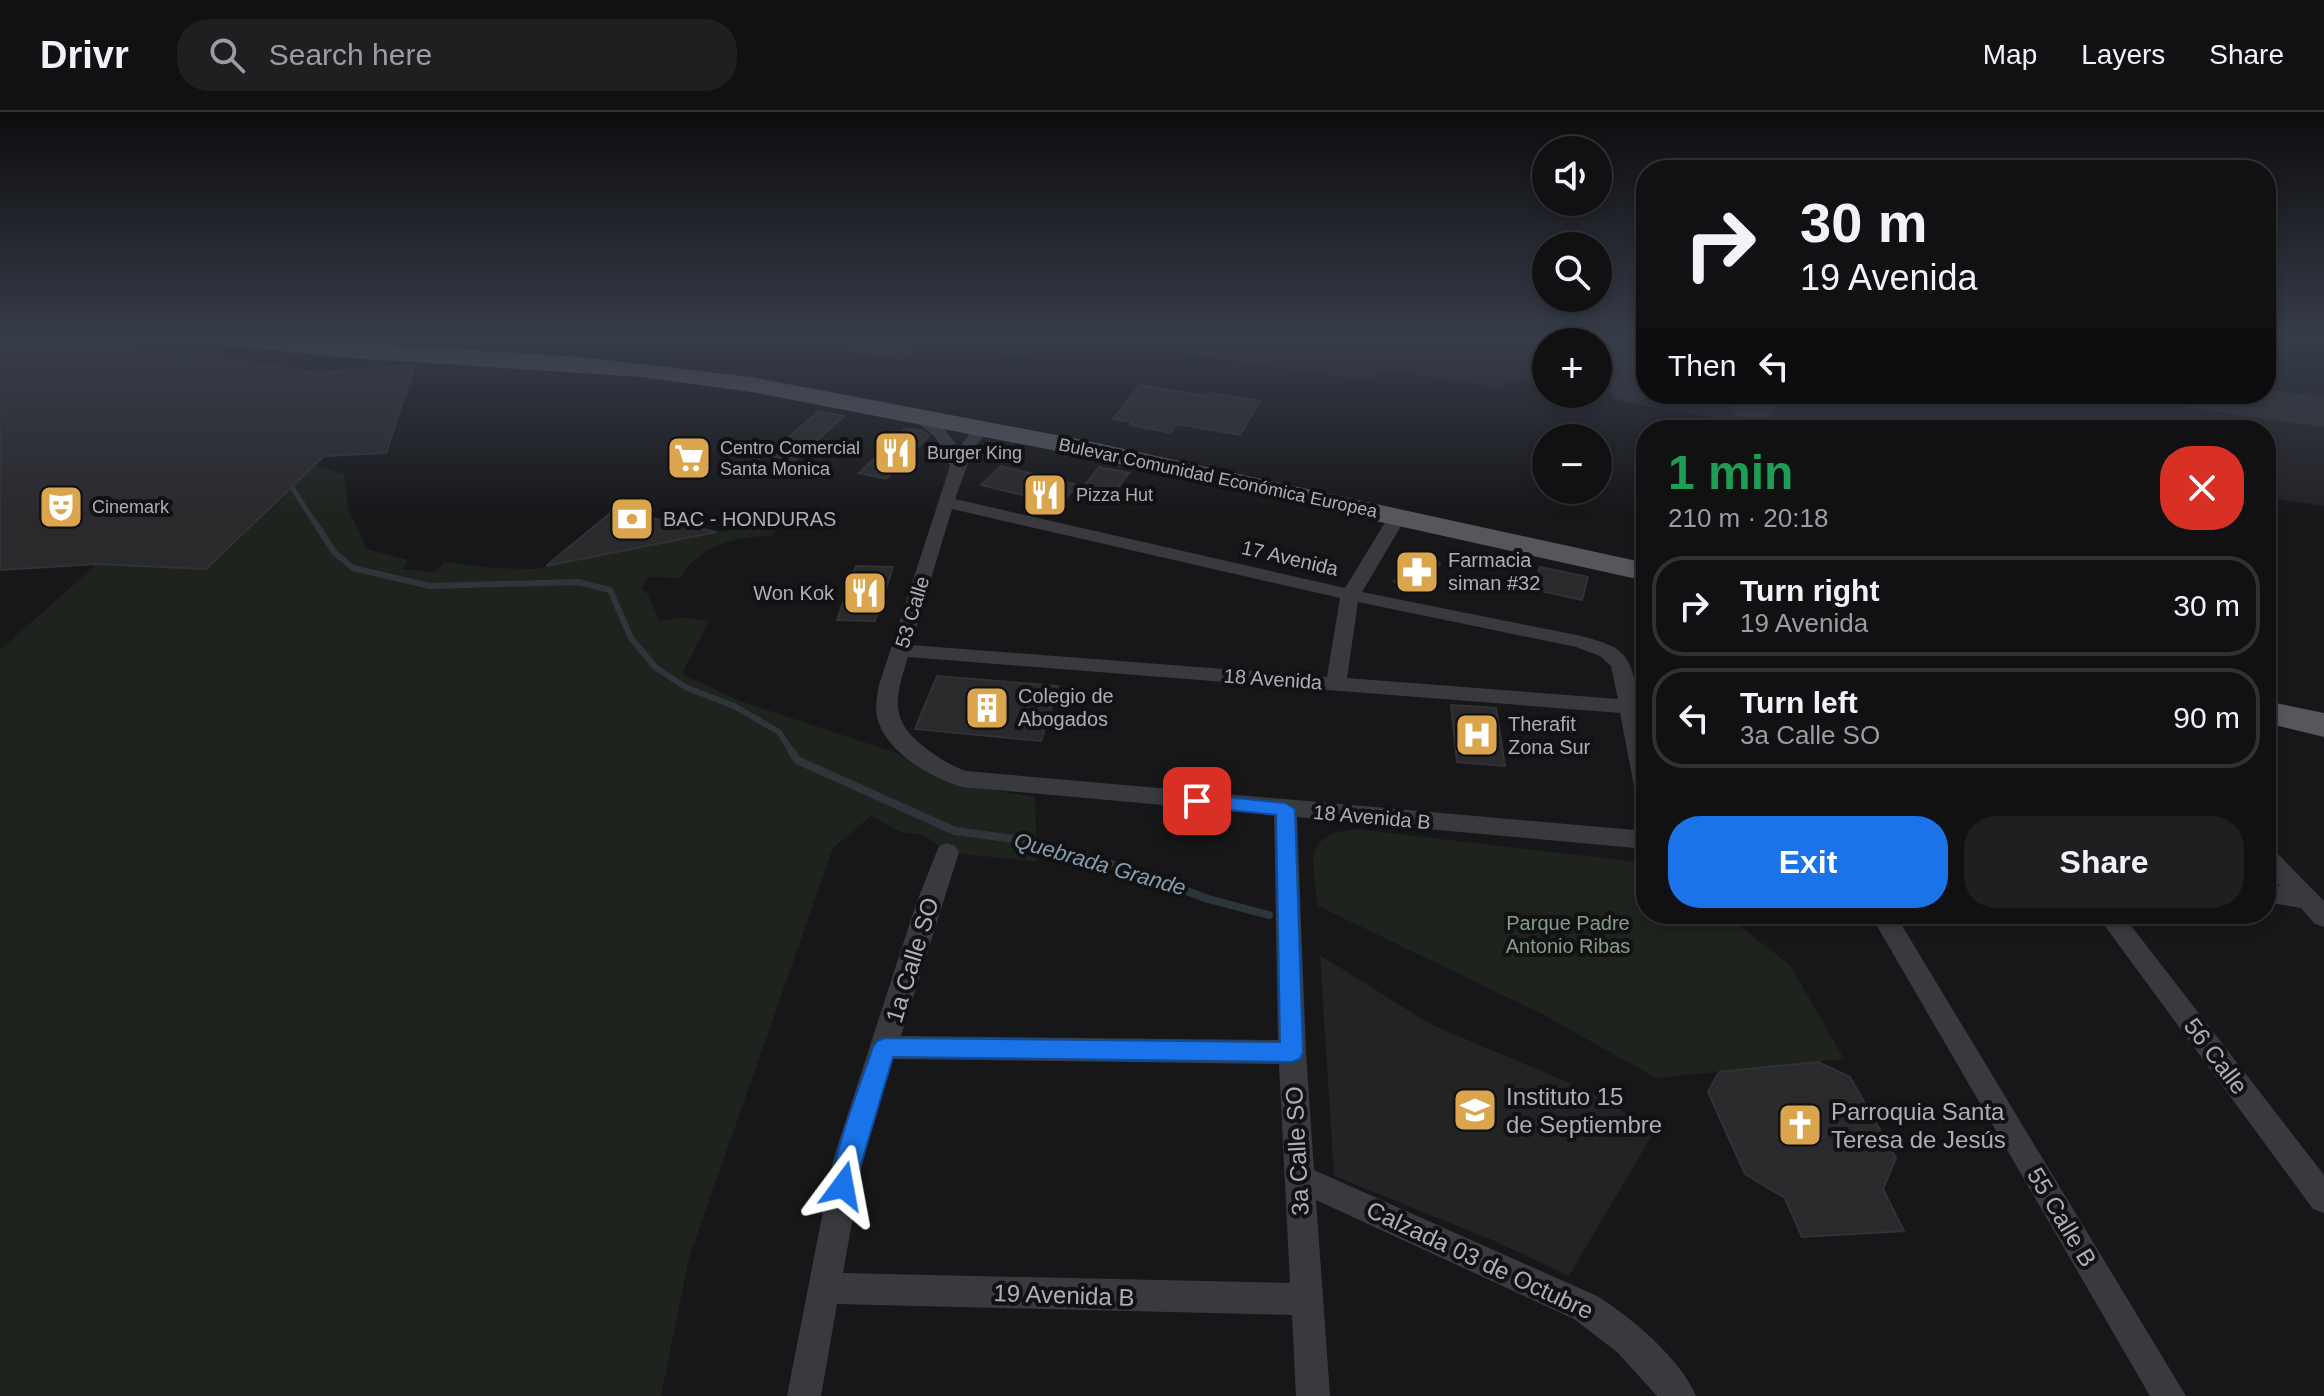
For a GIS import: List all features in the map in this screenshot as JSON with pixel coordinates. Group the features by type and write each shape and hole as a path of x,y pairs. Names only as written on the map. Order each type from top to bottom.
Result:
{"main road":[{"name":"Bulevar Comunidad Económica Europea","path":"815,397 1214,469 1636,556"},
{"name":"Bulevar Comunidad Económica Europea","path":"903,397 1636,570"},
{"path":"2276,699 2324,709"},
{"path":"2276,714 2324,725"}],"street":[{"path":"915,414 945,436 952,445 958,465"},
{"name":"53 Calle","path":"914,753 898,737 888,718 889,685 958,465 982,427"},
{"name":"17 Avenida","path":"945,502 1350,595 1581,642 1607,652 1621,663 1636,703"},
{"path":"1336,684 1350,595 1398,516"},
{"name":"18 Avenida","path":"900,650 1636,708"},
{"name":"18 Avenida B","path":"914,753 936,768 963,779 1636,839"},
{"name":"3a Calle SO","path":"1285,809 1292,1052 1313,1396"},
{"name":"1a Calle SO","path":"804,1396 848,1160 947,852"},
{"path":"2276,866 2316,908"},
{"path":"2276,896 2316,908"},
{"name":"55 Calle B","path":"1888,924 2169,1396"},
{"name":"56 Calle","path":"2116,924 2324,1199"},
{"path":"885,1047 1292,1052"},
{"name":"Calzada 03 de Octubre","path":"1299,1178 1567,1297 1604,1317 1636,1345 1679,1396"},
{"name":"19 Avenida B","path":"823,1288 1305,1299"}],"shaded area":[{"path":"1612,397 1636,397 1636,404 2276,404 2276,397 2324,397 2324,506 2276,499 2276,420 1778,420 1740,414 1739,420 1727,420 1612,400"},
{"name":"Instituto 15 de Septiembre","path":"1320,955 1430,1024 1586,1090 1655,1130 1569,1276 1497,1242 1334,1176"}],"green space":[{"path":"314,466 344,474 348,508 367,549 408,560 402,569 435,572 445,562 534,569 736,529 768,518 782,520 773,535 720,545 698,557 680,578 649,577 641,588 647,593 659,621 682,617 709,621 682,674 740,701 896,753 950,783 1035,797 1037,862 947,852 924,835 901,832 871,816 833,848 689,1258 661,1396 0,1396 0,650 97,564 206,568"},
{"name":"Parque Padre Antonio Ribas","path":"1356,829 1636,862 1636,924 1737,924 1790,965 1844,1059 1656,1078 1544,1015 1318,906 1314,853 1326,838"}],"building":[{"path":"0,397 404,397 386,453 324,456 206,569 97,564 0,570"},
{"path":"1131,397 1234,397 1260,401 1240,435 1177,424 1170,433 1113,419"},
{"path":"819,411 844,416 794,461 768,455"},
{"name":"Burger King","path":"906,428 923,431 929,436 886,479 859,473"},
{"name":"Pizza Hut","path":"1001,466 1078,485 1060,504 981,485"},
{"path":"1099,467 1129,473 1112,495 1082,489"},
{"name":"Centro Comercial Santa Monica","path":"614,510 717,532 546,566"},
{"name":"Farmacia siman #32","path":"1407,555 1440,563 1428,590 1394,582"},
{"name":"Won Kok","path":"856,566 893,567 875,621 837,620"},
{"path":"1540,567 1588,577 1582,600 1532,589"},
{"name":"Colegio de Abogados","path":"937,676 1058,686 1041,741 915,729"},
{"name":"Therafit Zona Sur","path":"1451,705 1496,708 1505,766 1457,762"},
{"name":"Parroquia Santa Teresa de Jesús","path":"1818,1062 1850,1077 1896,1158 1883,1189 1904,1231 1802,1237 1785,1198 1745,1174 1708,1092 1719,1072"}],"waterway":[{"name":"Quebrada Grande","path":"293,489 315,523"},
{"name":"Quebrada Grande","path":"314,521 334,552 353,568 430,586 578,582 610,590 631,638 655,667 685,687 734,706 779,732 793,754"},
{"name":"Quebrada Grande","path":"792,752 797,760 955,831 1037,842 1128,869 1208,899 1269,915"}],"taxiway":[{"path":"2264,404 2324,412"}],"place":[{"name":"Burger King","path":"896,453"},
{"name":"Centro Comercial Santa Monica","path":"689,458"},
{"name":"Pizza Hut","path":"1045,495"},
{"name":"Cinemark","path":"61,507"},
{"name":"BAC - HONDURAS","path":"632,519"},
{"name":"Farmacia siman #32","path":"1417,572"},
{"name":"Won Kok","path":"865,593"},
{"name":"Colegio de Abogados","path":"987,708"},
{"name":"Therafit Zona Sur","path":"1477,735"},
{"name":"Instituto 15 de Septiembre","path":"1475,1110"},
{"name":"Parroquia Santa Teresa de Jesús","path":"1800,1125"}],"route":[{"path":"843,1186 848,1160 885,1047 1292,1052 1285,809 1197,801"}]}
